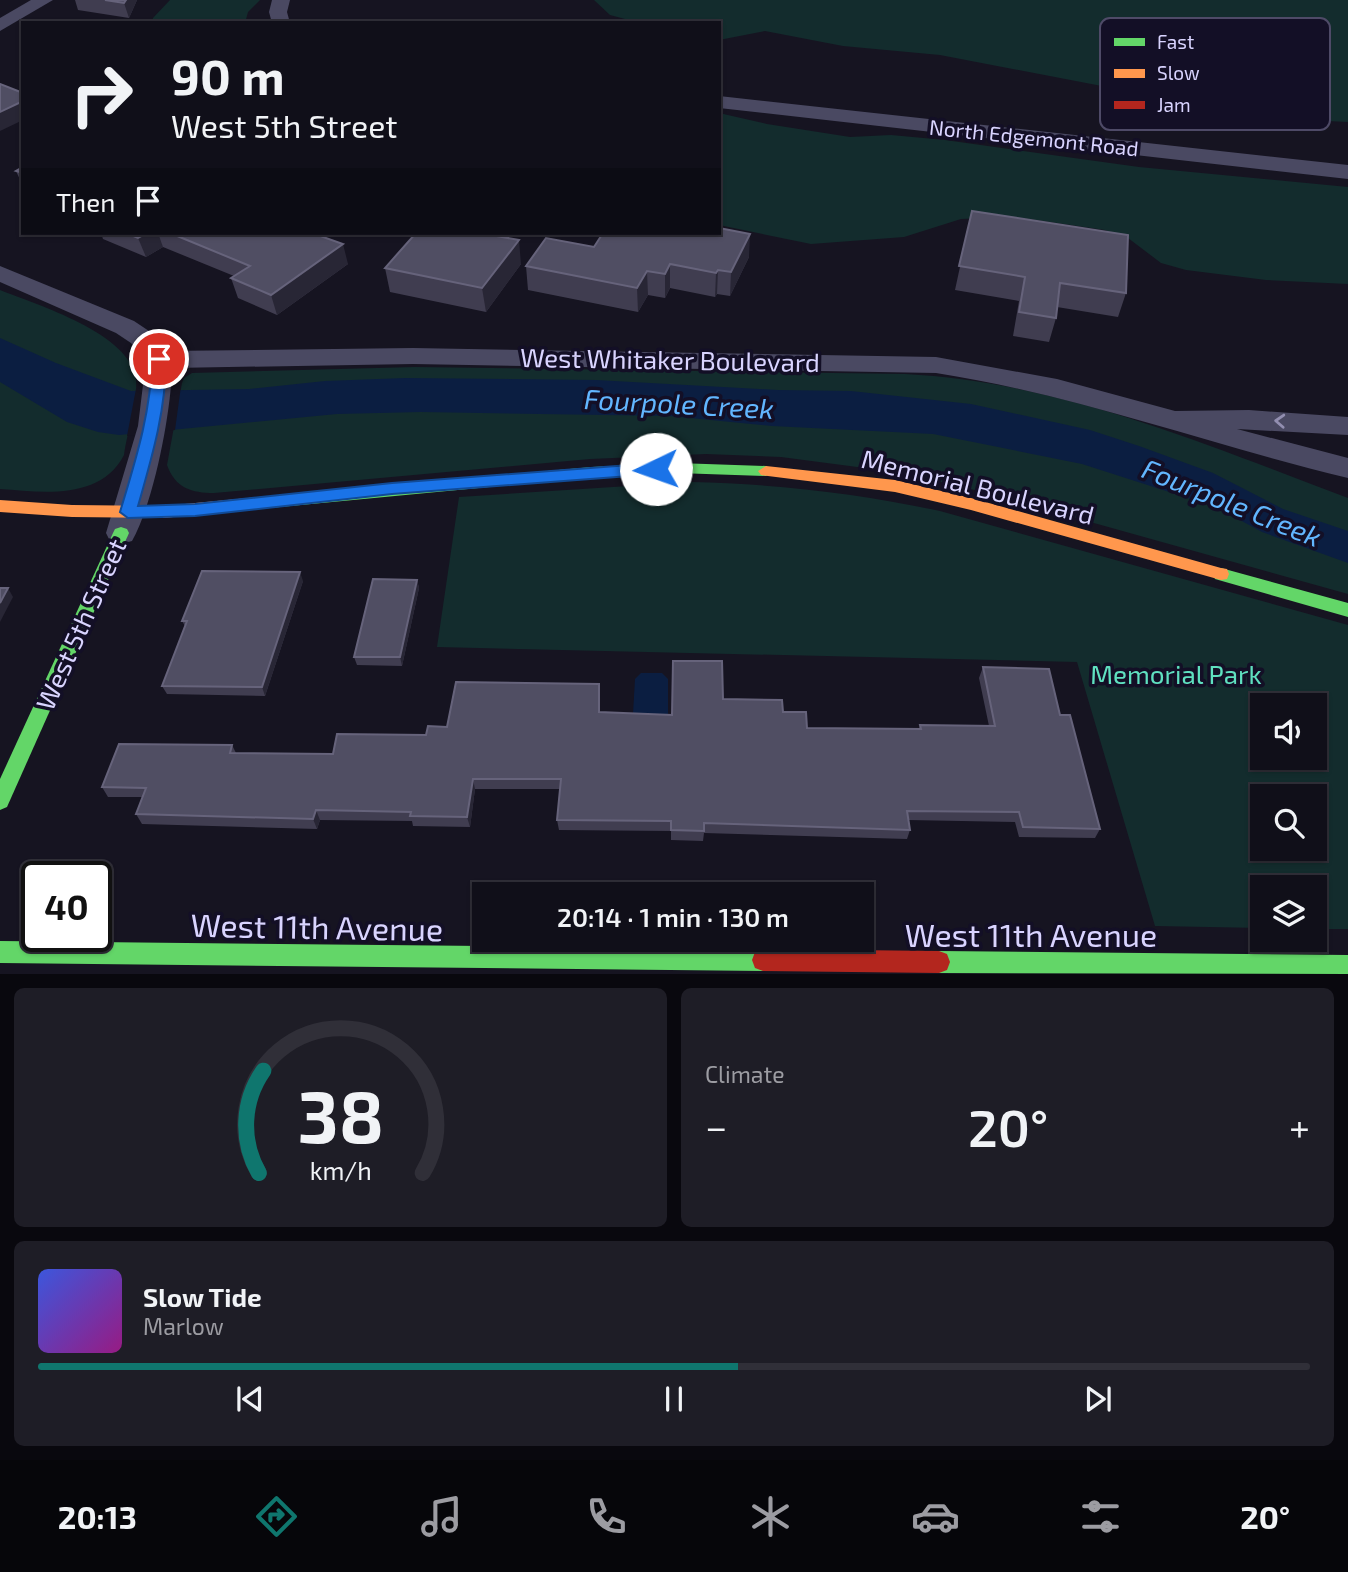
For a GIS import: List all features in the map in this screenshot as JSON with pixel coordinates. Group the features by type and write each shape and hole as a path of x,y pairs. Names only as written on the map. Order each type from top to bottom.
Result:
{"street":[{"path":"0,26 44,0"},
{"path":"280,21 278,12 281,0"},
{"name":"North Edgemont Road","path":"721,102 1348,172"},
{"path":"0,273 125,327 146,342 159,373"},
{"name":"West Whitaker Boulevard","path":"159,373 245,360 413,356 936,365 1051,384 1281,452 1348,468"},
{"name":"West 5th Street","path":"0,800 124,523 151,433 159,373"},
{"name":"West Whitaker Boulevard","path":"1175,420 1235,419 1348,426"},
{"name":"Memorial Boulevard","path":"0,506 124,523 195,510 392,489 592,472 677,468 760,470 825,476 920,492 1348,610"},
{"name":"West 11th Avenue","path":"0,952 767,967 1348,966"}],"green space":[{"path":"170,0 260,0 248,12 246,21 152,21"},
{"path":"594,0 1348,0 1348,122 1330,121 1330,18 1100,18 1100,86 940,55 843,46 765,31 721,40 721,21 632,21 610,15"},
{"path":"721,113 767,124 850,137 891,135 945,140 1139,167 1348,187 1348,284 1266,280 1186,270 1161,263 1128,238 1105,230 1004,217 961,219 904,237 811,244 721,225"},
{"path":"0,290 80,323 118,348 130,363 136,388 124,455 114,470 100,480 85,487 51,492 0,489"},
{"path":"415,367 905,374 963,379 1020,389 1076,403 1186,437 1348,498 1348,594 983,492 903,473 781,457 706,454 590,459 214,493 185,488 170,473 167,465 182,383 184,378 192,373"},
{"name":"Memorial Park","path":"691,482 785,487 847,494 940,511 1348,625 1348,929 1327,929 1327,875 1250,875 1250,928 1155,926 1077,662 437,647 459,497"}],"water":[{"name":"Fourpole Creek","path":"0,338 56,363 131,391 249,389 325,381 405,378 596,380 778,390 851,391 971,404 1090,430 1213,473 1283,509 1348,531 1348,563 1262,532 1216,507 1082,464 933,434 772,426 670,416 421,412 337,414 119,435 98,432 67,422 0,382"},
{"path":"641,673 662,673 668,679 668,715 660,720 633,714 635,679"}],"pier":[{"path":"181,386 175,430 127,436 136,389"}],"building":[{"path":"105,0 126,0 124,3"},
{"path":"0,84 21,92 21,102 0,112"},
{"path":"972,211 1128,235 1126,293 1060,283 1056,318 1019,312 1025,277 959,266"},
{"path":"721,228 750,234 731,272 718,270 716,273 670,264 665,274 647,271 637,288 526,266 546,238 594,247 602,235 721,235"},
{"path":"175,235 318,235 343,244 271,295 231,278 250,266"},
{"path":"414,235 491,235 519,240 482,288 385,268"},
{"path":"202,571 300,572 262,687 162,686 187,621 182,621"},
{"path":"373,579 417,580 400,657 354,657"},
{"path":"0,588 8,588 0,603"},
{"path":"673,661 722,661 723,699 782,700 783,712 806,712 807,728 921,729 920,725 995,726 983,667 1049,669 1060,715 1070,715 1100,829 1023,827 1019,812 907,811 910,830 704,823 704,831 671,830 671,821 557,820 561,779 473,779 467,817 410,816 411,812 316,810 313,819 136,814 146,788 102,787 119,744 232,745 230,753 333,754 337,734 426,735 428,726 447,727 456,682 599,684 599,712 672,715"}],"traffic: fast":[{"path":"259,503 592,472 677,468 766,471"},
{"path":"0,801 121,533"},
{"path":"1221,574 1348,610"},
{"path":"0,952 763,960"},
{"path":"939,962 1348,966"}],"traffic: slow":[{"path":"766,471 895,486 971,504 1221,574"},
{"path":"0,506 72,511 164,512 259,503"}],"traffic: jam":[{"path":"763,960 939,962"}],"route":[{"path":"159,359 159,386 151,433 128,512 195,510 392,489 656,469"}]}
